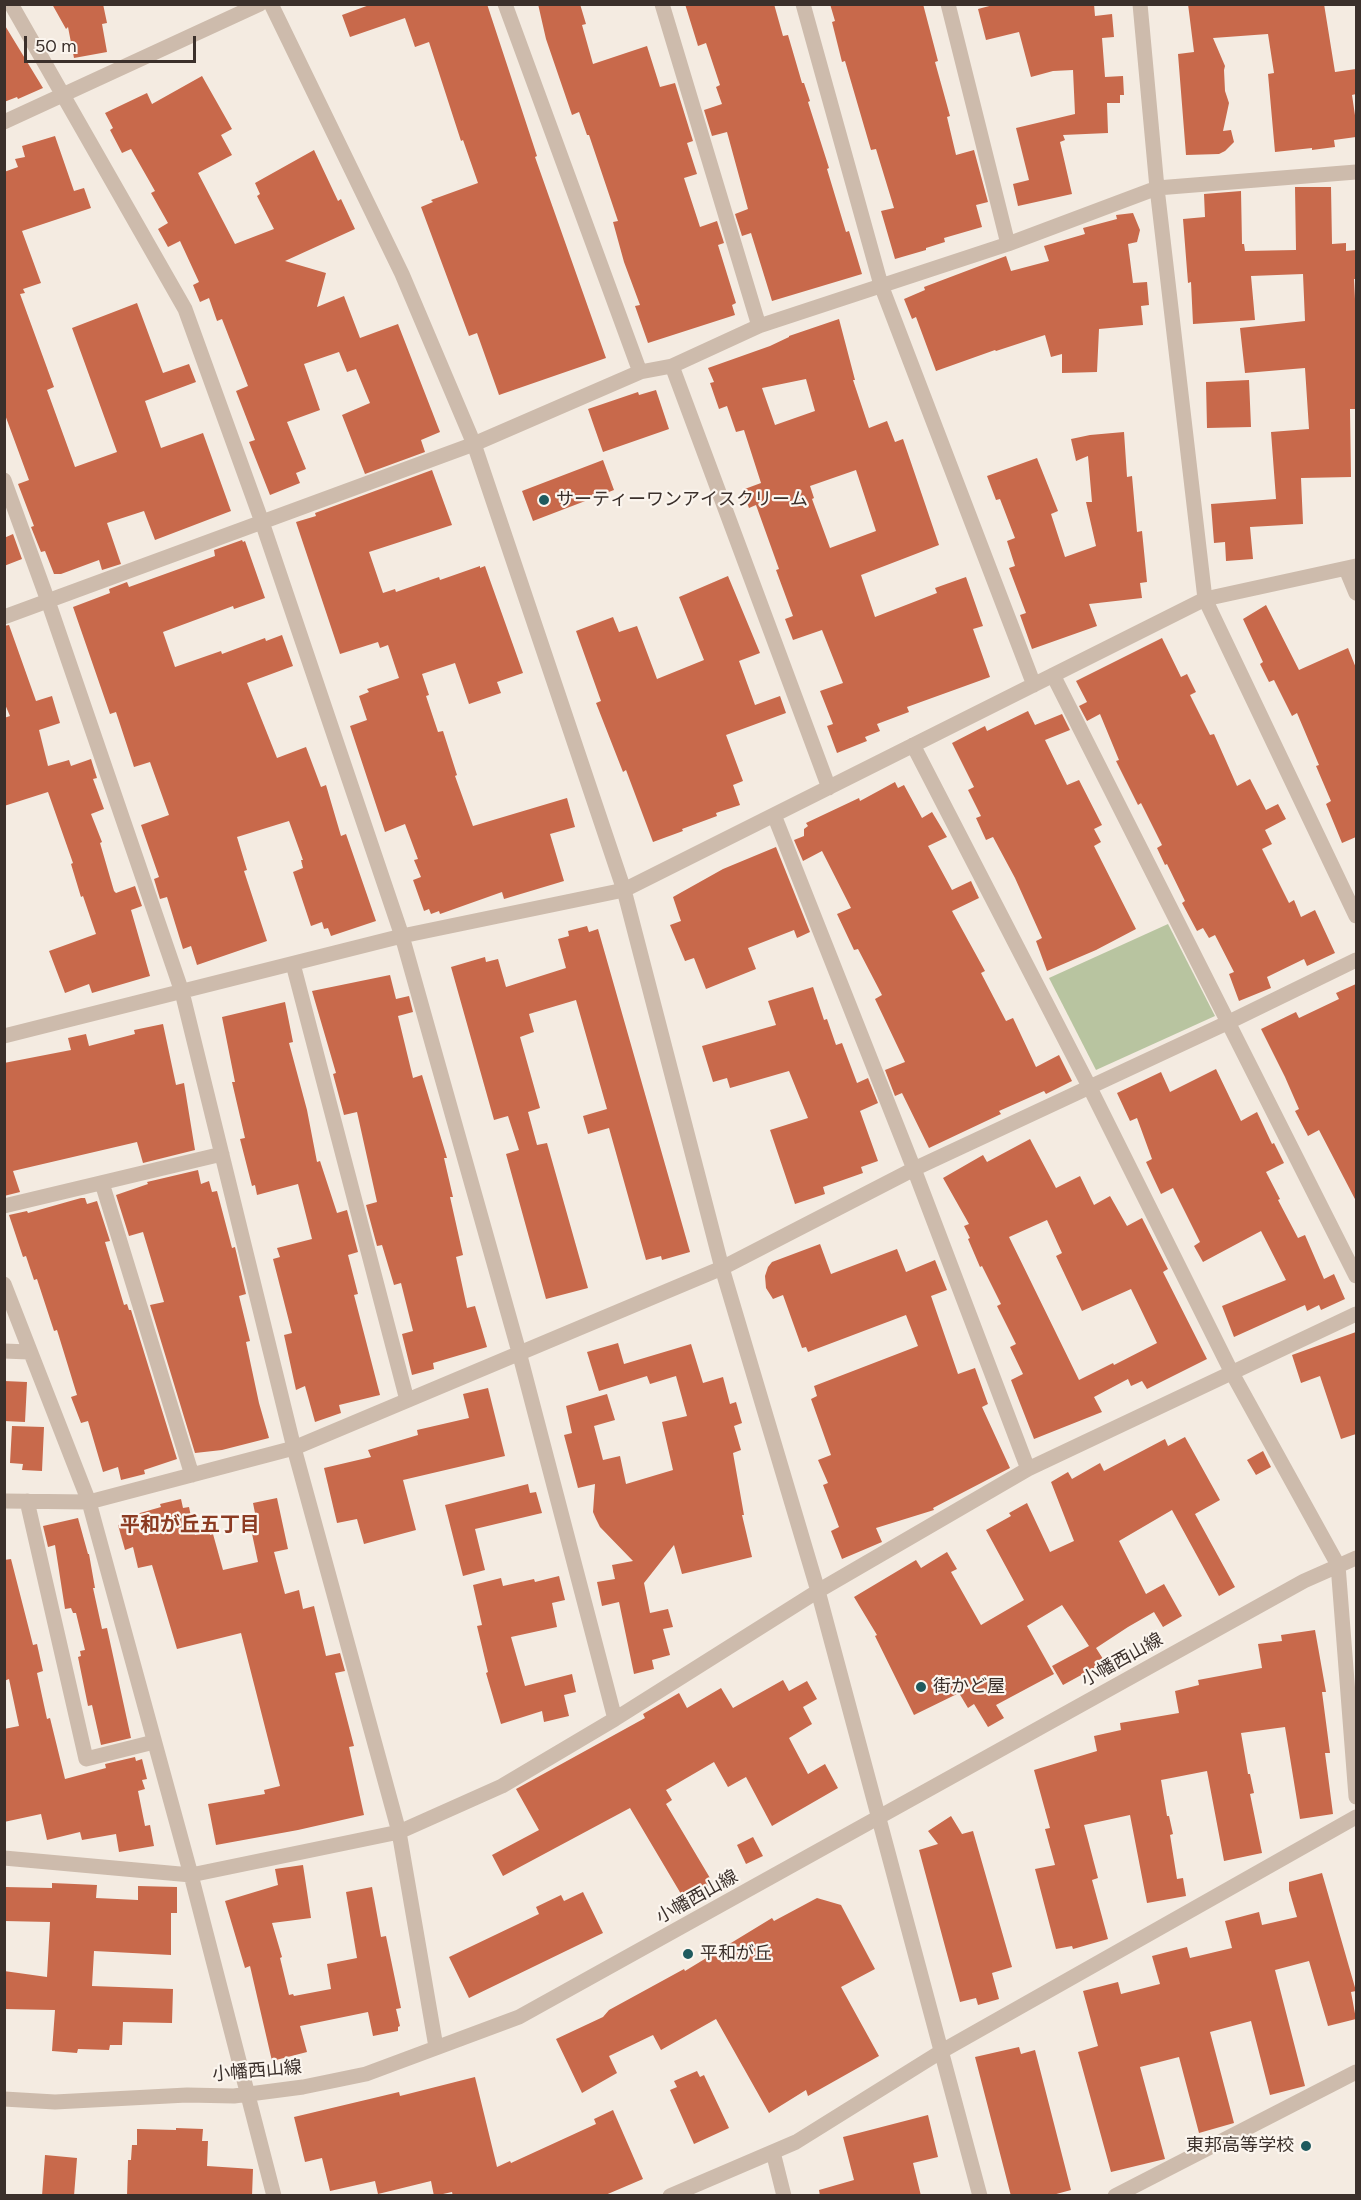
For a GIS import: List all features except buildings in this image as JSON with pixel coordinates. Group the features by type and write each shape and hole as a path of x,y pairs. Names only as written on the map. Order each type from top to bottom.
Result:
{"street":[{"path":"11,4 185,309 261,522 402,936 519,1352 615,1719"},
{"path":"4,122 260,4"},
{"path":"271,4 402,274 474,444 624,891 722,1268 818,1591 980,2196"},
{"path":"506,4 640,372"},
{"path":"662,4 759,326"},
{"path":"803,4 881,285 1034,685"},
{"path":"948,4 1008,244"},
{"path":"1140,4 1158,188 1205,599 1356,916"},
{"path":"4,618 474,444 640,372 672,366 759,326 1008,244 1158,188 1356,172"},
{"path":"672,366 829,788"},
{"path":"4,480 48,601 182,992 294,1448 399,1832 436,2047"},
{"path":"4,1036 402,936 624,891 1205,599 1351,567 1356,593"},
{"path":"1053,675 1356,1276"},
{"path":"913,746 1090,1088 1232,1373 1338,1564 1356,1797"},
{"path":"774,815 914,1169 1028,1469"},
{"path":"4,1501 89,1502 294,1448 722,1268 914,1169 1090,1088 1356,960"},
{"path":"293,964 407,1400"},
{"path":"4,1206 222,1154"},
{"path":"102,1183 192,1474"},
{"path":"4,1284 89,1502 191,1875 274,2196"},
{"path":"4,1858 191,1875 399,1832 502,1786 615,1719 818,1591 1028,1469 1356,1314"},
{"path":"4,1351 29,1352"},
{"path":"27,1501 86,1759 154,1742"},
{"name":"小幡西山線","path":"4,2099 55,2103 248,2094 303,2088 366,2074 519,2017 1304,1581 1356,1558"},
{"path":"670,2196 796,2142 942,2051 1356,1817"},
{"path":"1115,2196 1356,2072"},
{"path":"773,2152 784,2196"}],"green space":[{"path":"1168,924 1215,1016 1096,1070 1049,978"}],"place":[{"name":"サーティーワンアイスクリーム","path":"544,500"},
{"name":"街かど屋","path":"921,1687"},
{"name":"平和が丘","path":"688,1954"},
{"name":"東邦高等学校","path":"1306,2146"}],"district":[{"name":"平和が丘五丁目","path":"190,1525"}]}
